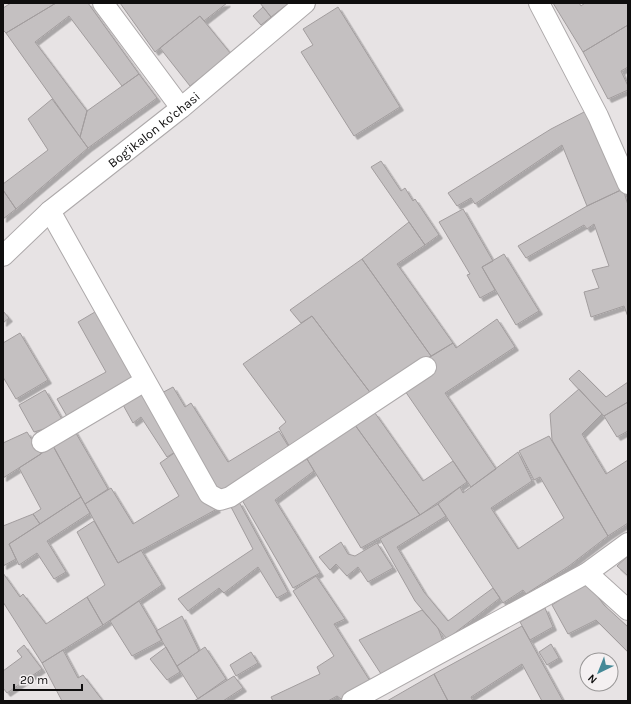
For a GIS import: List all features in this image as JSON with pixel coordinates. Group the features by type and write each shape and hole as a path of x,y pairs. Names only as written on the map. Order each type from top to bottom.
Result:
{"street":[{"path":"103,3 181,108"},
{"name":"Bog'ikalon ko'chasi","path":"3,256 50,211 181,108 305,3"},
{"path":"539,3 598,116 628,184"},
{"path":"50,211 144,381 209,494 220,500 230,497 426,367"},
{"path":"42,442 144,381"},
{"path":"352,701 587,573 628,543"},
{"path":"587,573 628,610"}],"building":[{"path":"11,3 56,3 6,33 3,30 3,8"},
{"path":"56,3 88,3 139,74 122,86 69,16 35,42 87,111 80,137 6,33"},
{"path":"120,3 227,3 204,21 200,16 155,52"},
{"path":"260,3 289,3 271,17"},
{"path":"553,3 579,3 581,6 585,3 628,3 628,25 583,52"},
{"path":"263,7 271,17 261,25 253,16"},
{"path":"338,7 400,107 354,136 301,52 313,45 303,29"},
{"path":"200,16 231,54 190,86 160,48"},
{"path":"628,25 628,67 621,71 628,86 628,90 608,99 583,52"},
{"path":"139,74 157,98 88,148 80,137 87,111"},
{"path":"52,99 88,148 16,209 3,190 3,184 48,150 28,119"},
{"path":"588,110 623,189 587,206 562,145 475,204 471,198 457,206 448,193 551,129"},
{"path":"381,161 401,191 405,188 413,201 415,199 439,235 425,245 371,167"},
{"path":"623,189 628,205 628,317 624,306 591,317 584,292 599,288 592,270 609,266 594,224 587,229 584,225 526,258 518,246 587,206"},
{"path":"3,190 16,209 3,219"},
{"path":"463,209 493,261 482,267 495,290 480,298 467,275 470,274 439,222"},
{"path":"409,222 425,245 397,264 453,343 431,356 362,259"},
{"path":"504,254 539,311 516,325 482,267"},
{"path":"362,259 431,356 372,395 312,316 301,323 290,310"},
{"path":"100,309 139,379 68,418 57,399 106,372 78,322"},
{"path":"3,311 9,318 3,323"},
{"path":"312,316 372,395 292,451 279,428 286,422 243,364"},
{"path":"497,319 515,347 445,393 496,469 471,487 405,391 436,370 427,359 453,343 456,348"},
{"path":"20,333 48,380 16,399 3,377 3,343"},
{"path":"579,370 606,397 628,382 628,402 604,416 569,379"},
{"path":"173,387 185,407 191,403 228,462 279,431 290,449 221,493 158,395"},
{"path":"142,388 180,449 167,457 141,417 133,423 122,403"},
{"path":"579,389 602,414 582,434 606,474 628,460 628,523 608,536 552,440 550,414"},
{"path":"45,390 63,421 54,426 34,432 19,405"},
{"path":"628,402 628,431 617,437 604,416"},
{"path":"375,413 423,481 453,461 467,482 420,515 355,425"},
{"path":"355,425 420,515 361,548 307,459"},
{"path":"73,428 108,489 85,504 51,442"},
{"path":"27,432 41,454 3,478 3,443"},
{"path":"549,436 608,536 569,566 526,594 523,590 503,603 438,504 460,487 463,493 518,452 532,481 491,508 518,549 564,518 540,477 534,480 519,451"},
{"path":"53,446 81,497 40,524 33,514 41,509 19,468"},
{"path":"180,449 217,509 118,563 85,504 111,488 133,524 179,496 160,463"},
{"path":"307,459 314,471 275,500 320,573 293,588 242,500"},
{"path":"81,497 90,513 47,541 66,572 54,579 37,553 19,565 9,544"},
{"path":"239,502 288,592 277,598 258,567 224,593 219,588 188,611 178,599 253,549 231,507"},
{"path":"438,504 446,516 397,547 424,592 448,621 493,588 500,598 447,639 415,601 380,539"},
{"path":"33,514 40,524 9,544 16,559 3,566 3,526"},
{"path":"94,521 118,563 141,550 162,585 103,625 87,597 105,585 77,532"},
{"path":"341,542 348,554 355,556 377,543 393,568 368,582 358,567 347,576 336,564 330,570 319,557"},
{"path":"628,556 628,576 617,566"},
{"path":"3,573 20,597 23,594 46,624 87,597 103,625 42,663 3,602"},
{"path":"316,576 345,619 334,624 370,681 341,699 337,696 328,701 273,701 271,697 320,674 317,667 334,656 293,591"},
{"path":"587,582 604,605 628,627 628,652 596,620 568,634 552,605"},
{"path":"139,601 162,640 132,656 110,621"},
{"path":"545,608 553,627 530,640 520,622"},
{"path":"422,610 438,628 445,646 383,677 359,640"},
{"path":"182,616 199,651 177,666 156,631"},
{"path":"522,626 563,701 542,701 522,664 471,697 473,701 448,701 434,674"},
{"path":"551,644 559,658 547,665 539,652"},
{"path":"24,645 42,669 7,693 3,688 3,671 22,657 17,651"},
{"path":"166,647 180,672 167,680 150,659"},
{"path":"205,647 226,679 198,699 177,666"},
{"path":"63,650 78,678 83,675 103,701 62,701 42,663"},
{"path":"251,652 258,663 236,676 230,665"},
{"path":"434,674 448,701 387,701"},
{"path":"234,676 243,688 223,701 194,701"}]}
